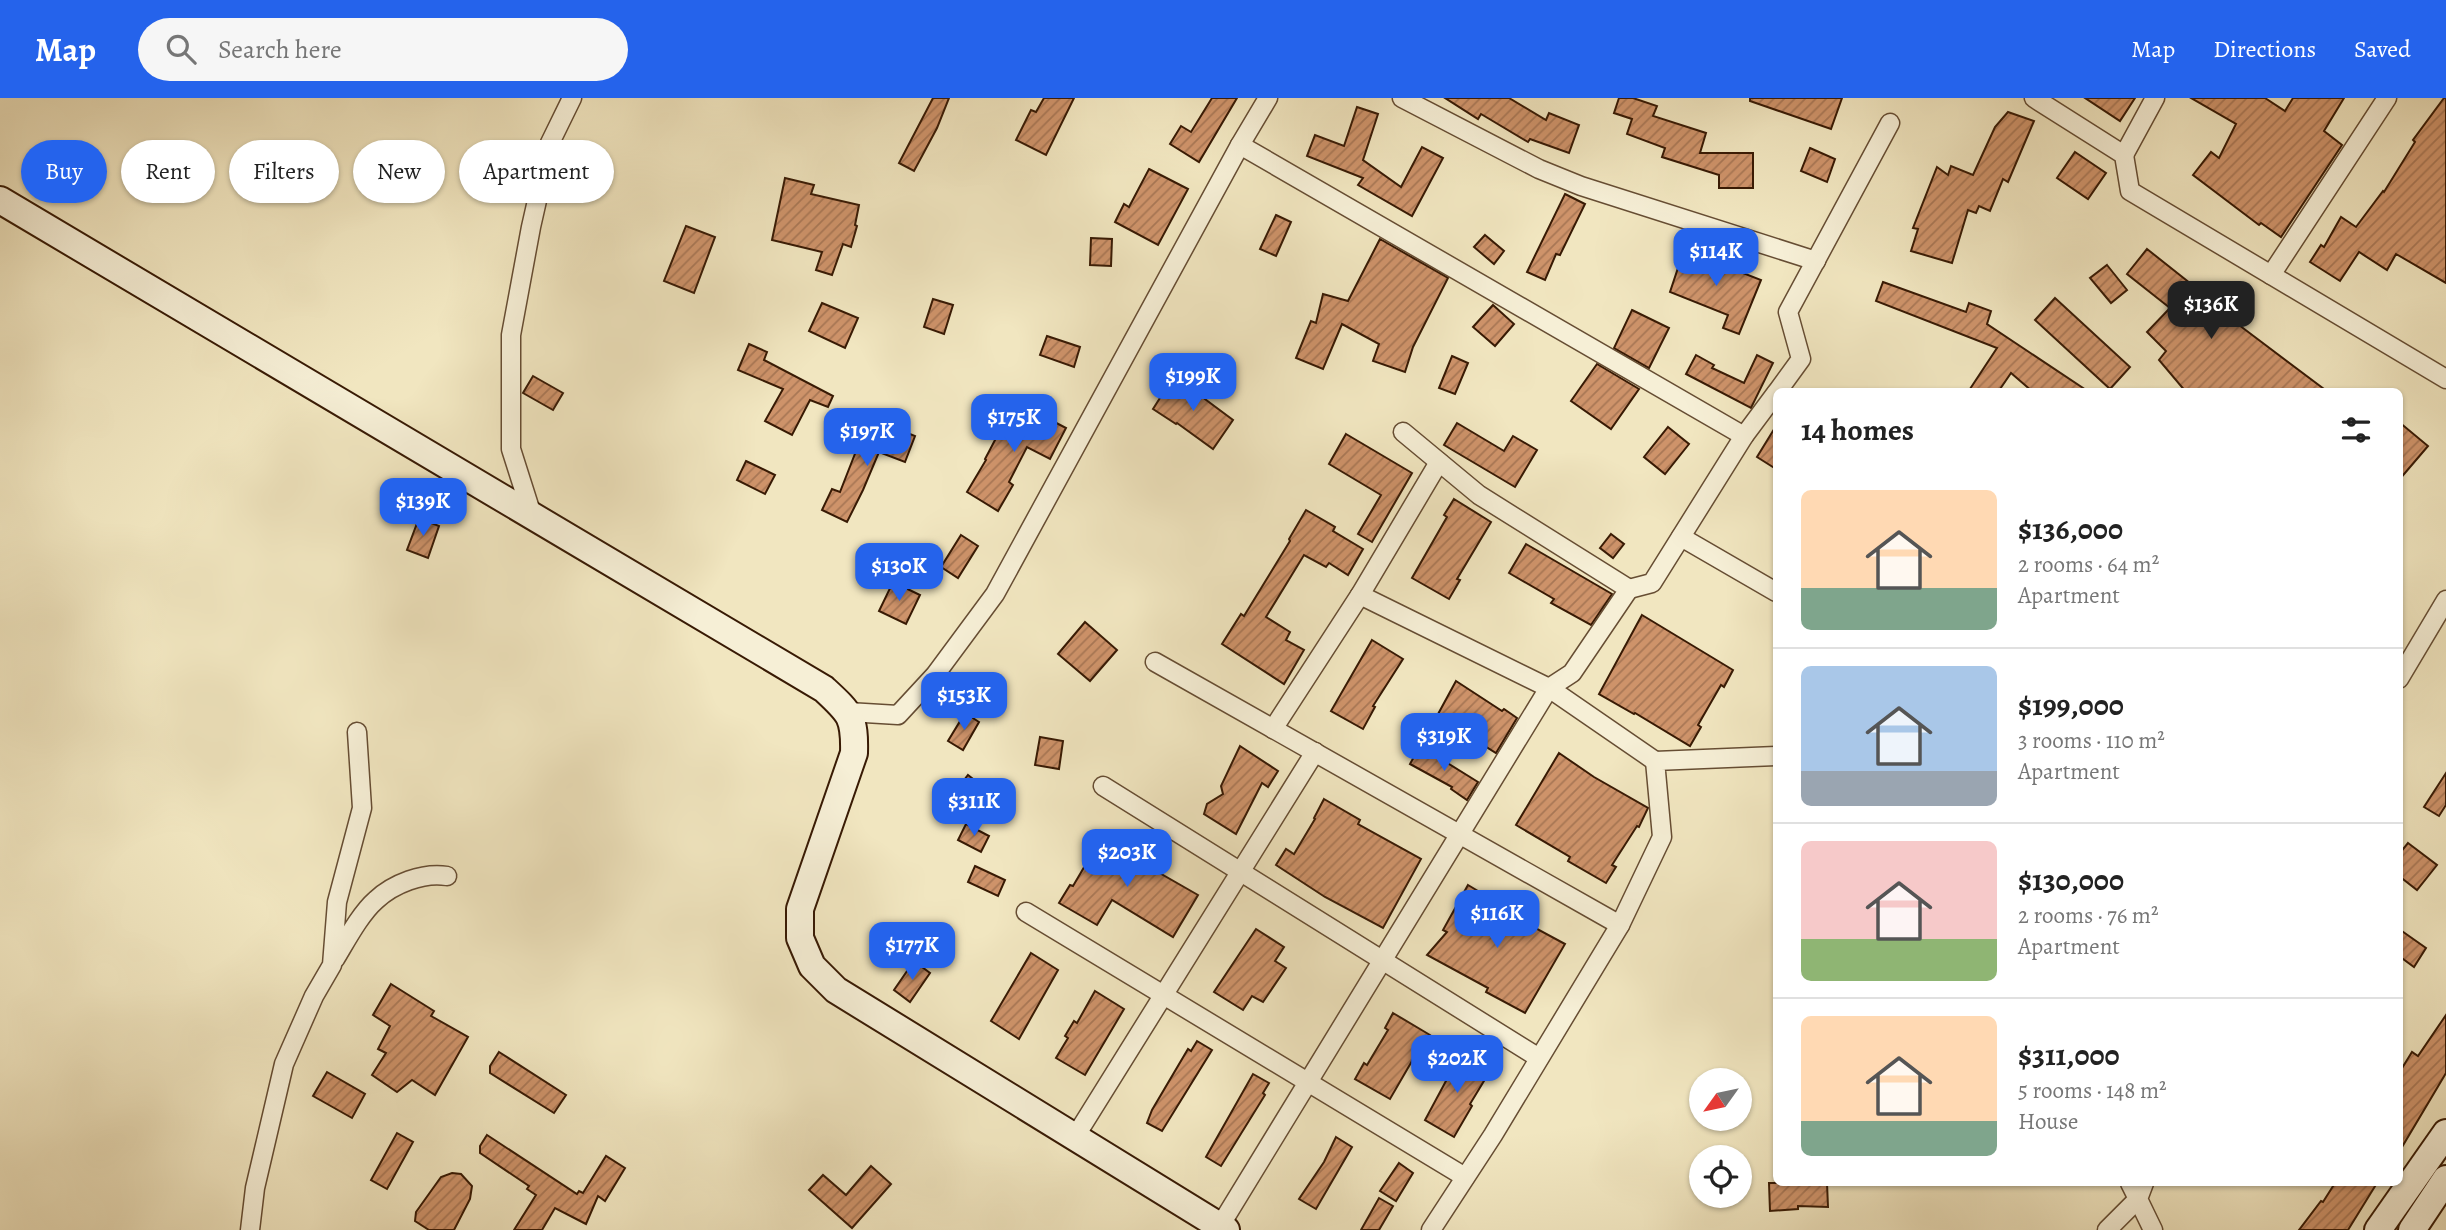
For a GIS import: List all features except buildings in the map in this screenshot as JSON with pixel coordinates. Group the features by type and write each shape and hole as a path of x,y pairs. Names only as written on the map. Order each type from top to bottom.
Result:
{"street":[{"path":"531,515 511,449 511,335 550,143 572,98"},
{"path":"848,712 898,715 935,675 995,594 1268,98"},
{"path":"1402,98 1539,169 1581,186 1816,261"},
{"path":"2034,98 2124,155"},
{"path":"2155,98 2124,155 2130,191 2446,379"},
{"path":"2271,275 2387,98"},
{"path":"1780,388 1801,359 1788,312 1890,122"},
{"path":"1240,145 1744,436"},
{"path":"0,200 824,689 848,712 855,729 854,753 800,909 800,938 812,967 836,990 1223,1228 1308,1081 1549,688 1572,673 1629,589 1652,583 1744,436 1773,397"},
{"path":"1403,432 1479,495 1629,589"},
{"path":"1273,729 1360,595 1439,462"},
{"path":"1681,537 1773,590"},
{"path":"1360,595 1549,688 1655,761 1773,756"},
{"path":"2403,672 2446,600"},
{"path":"1155,662 1620,925"},
{"path":"332,965 337,902 362,808 357,732"},
{"path":"1075,1137 1315,752"},
{"path":"1431,1230 1620,925 1662,837 1655,761"},
{"path":"1103,786 1539,1058"},
{"path":"250,1230 255,1188 284,1064 314,996 348,936 376,900 405,882 433,874 447,876"},
{"path":"1026,912 1465,1177"},
{"path":"2378,1230 2446,1133"},
{"path":"2412,1230 2446,1179"},
{"path":"2107,1230 2137,1188"},
{"path":"2137,1188 2152,1230"}]}
